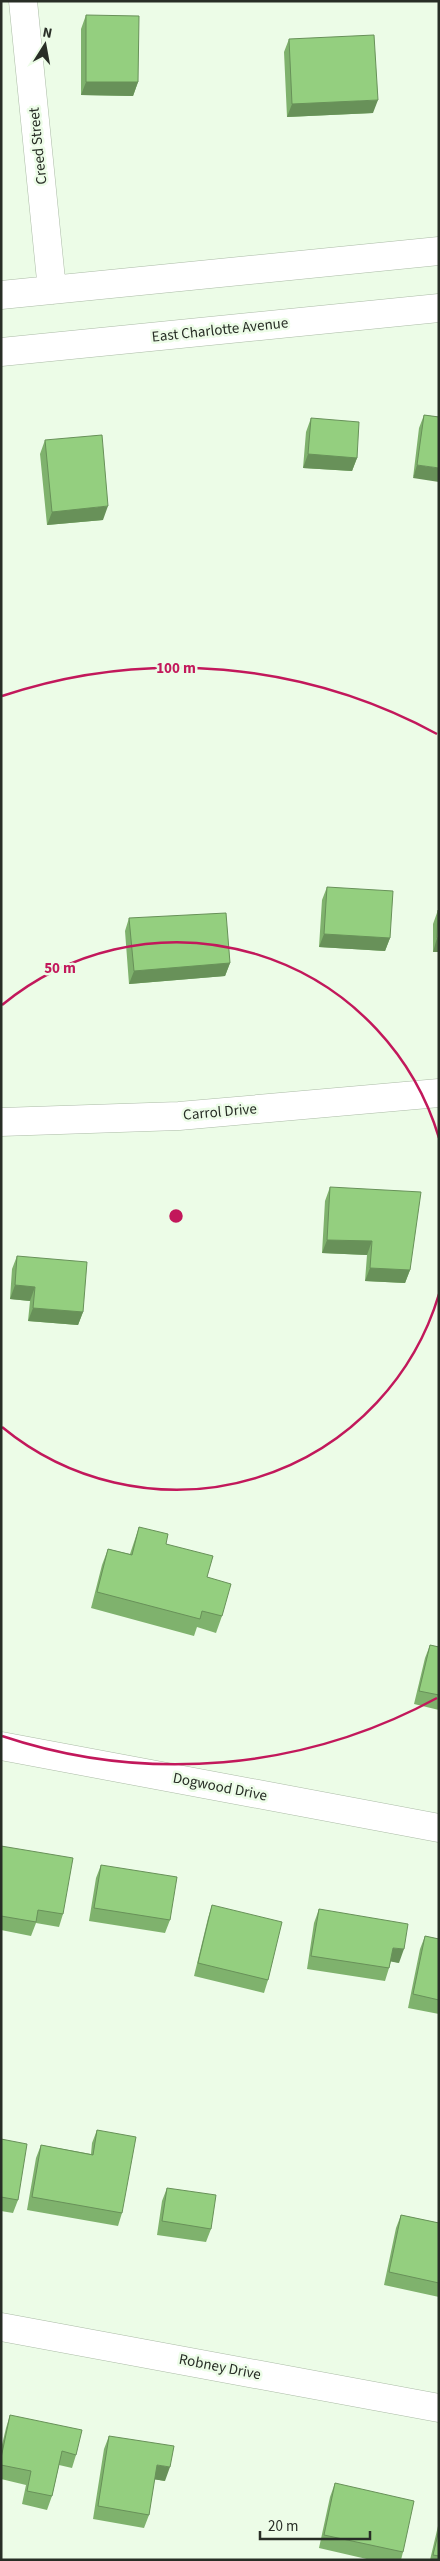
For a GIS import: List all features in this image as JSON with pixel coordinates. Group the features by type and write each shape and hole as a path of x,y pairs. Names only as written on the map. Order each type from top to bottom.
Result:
{"street":[{"name":"Creed Street","path":"23,1 52,290"},
{"path":"1,295 439,251"},
{"name":"East Charlotte Avenue","path":"1,352 439,308"},
{"name":"Carrol Drive","path":"1,1122 179,1116 439,1092"},
{"name":"Dogwood Drive","path":"1,1746 439,1828"},
{"name":"Robney Drive","path":"1,2327 439,2408"}],"building":[{"path":"86,15 139,16 138,82 86,82"},
{"path":"374,35 378,100 292,104 289,39"},
{"path":"424,415 439,417 439,468 417,465"},
{"path":"311,418 359,422 357,458 308,454"},
{"path":"102,435 108,506 52,512 45,440"},
{"path":"327,887 393,891 390,938 324,934"},
{"path":"438,910 439,938 437,938"},
{"path":"226,913 230,963 134,971 129,918"},
{"path":"330,1187 421,1192 410,1270 370,1268 372,1241 327,1240"},
{"path":"17,1256 87,1262 83,1312 33,1308 35,1287 15,1285"},
{"path":"139,1527 168,1534 166,1544 213,1556 207,1577 231,1584 222,1616 202,1611 200,1619 97,1592 108,1549 132,1555"},
{"path":"430,1645 439,1647 439,1695 419,1691"},
{"path":"1,1846 73,1858 63,1914 38,1910 36,1922 1,1916"},
{"path":"101,1865 177,1877 170,1920 94,1908"},
{"path":"212,1905 282,1922 268,1980 198,1963"},
{"path":"319,1909 408,1924 404,1949 393,1948 389,1968 311,1956"},
{"path":"425,1936 439,1939 439,2000 413,1994"},
{"path":"97,2130 136,2137 122,2213 32,2197 41,2145 93,2155"},
{"path":"1,2139 27,2144 18,2200 1,2197"},
{"path":"167,2188 216,2195 211,2229 162,2221"},
{"path":"401,2215 439,2223 439,2283 389,2272"},
{"path":"10,2415 82,2430 76,2455 62,2451 52,2496 27,2491 31,2471 1,2465"},
{"path":"109,2436 174,2446 170,2467 157,2465 149,2515 98,2506"},
{"path":"335,2483 414,2501 403,2552 324,2535"},
{"path":"439,2530 439,2556 433,2555"}]}
